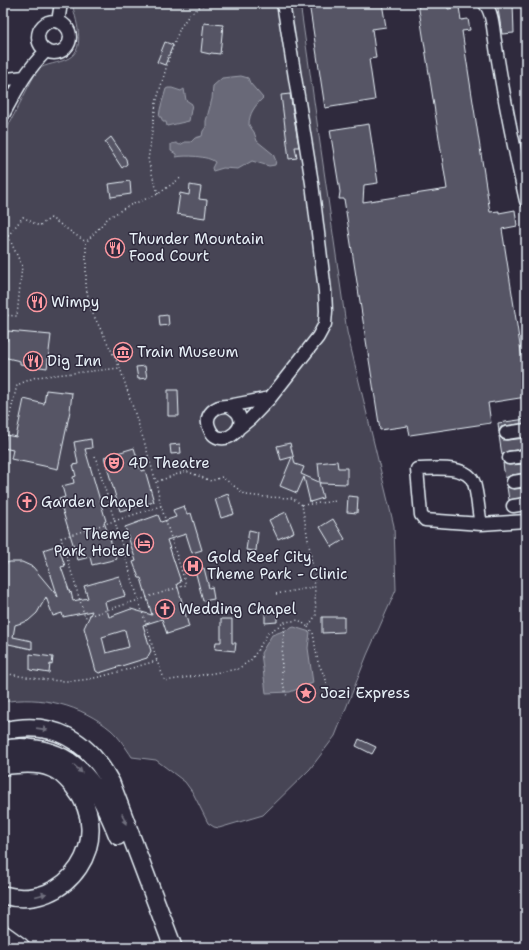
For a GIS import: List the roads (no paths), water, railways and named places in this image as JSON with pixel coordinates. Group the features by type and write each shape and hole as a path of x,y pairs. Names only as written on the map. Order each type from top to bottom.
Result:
{"highway":[{"path":"3,731 22,728 50,730 67,736 83,746 98,762 111,784 173,947"},
{"path":"3,750 28,748 55,753 74,765 89,779 99,793 110,816 164,947"},
{"path":"3,766 17,764 51,768 66,777 78,792 88,812 91,833 88,851 80,867 66,883 45,895 13,898 3,895"},
{"path":"3,934 21,947"}],"lane":[{"path":"58,22 61,3"},
{"path":"270,398 217,407 209,415 208,426 210,431 218,437 223,438 233,436 239,428 270,398 318,337 324,324 326,311 325,291 312,183 284,3"},
{"path":"484,3 487,5 492,21 501,87 526,201"},
{"path":"58,22 66,27 69,32 69,43 62,51 57,53 46,51 42,48 38,39 40,29 48,23 58,22"},
{"path":"3,115 24,77 33,64 46,51"},
{"path":"4,79 24,77"},
{"path":"228,406 237,412 240,422 239,428"},
{"path":"506,433 526,430"},
{"path":"509,458 526,456"},
{"path":"481,524 473,482 465,472 454,469 417,469 423,518 425,520 481,524 526,521"},
{"path":"513,482 526,480"},
{"path":"513,506 526,504"}],"water":[{"path":"241,76 248,78 250,83 263,98 253,110 249,125 254,132 257,141 273,154 276,161 275,165 269,166 252,161 238,169 223,168 213,171 212,168 215,162 208,158 197,156 176,157 176,154 171,151 171,144 176,143 180,145 185,142 191,142 195,138 202,136 206,127 206,121 212,99 213,86 222,78"},
{"path":"168,88 181,91 184,89 186,100 192,104 189,121 167,126 166,122 163,122 161,117 159,117 166,89"},
{"path":"294,627 310,632 308,648 313,683 290,692 266,693 261,653 272,635"}],"place":[{"name":"Thunder Mountain Food Court","path":"115,248"},
{"name":"Wimpy","path":"37,302"},
{"name":"Train Museum","path":"123,352"},
{"name":"Dig Inn","path":"33,361"},
{"name":"4D Theatre","path":"114,463"},
{"name":"Garden Chapel","path":"27,502"},
{"name":"Theme Park Hotel","path":"144,543"},
{"name":"Gold Reef City Theme Park - Clinic","path":"193,566"},
{"name":"Wedding Chapel","path":"165,609"},
{"name":"Jozi Express","path":"306,693"}]}
